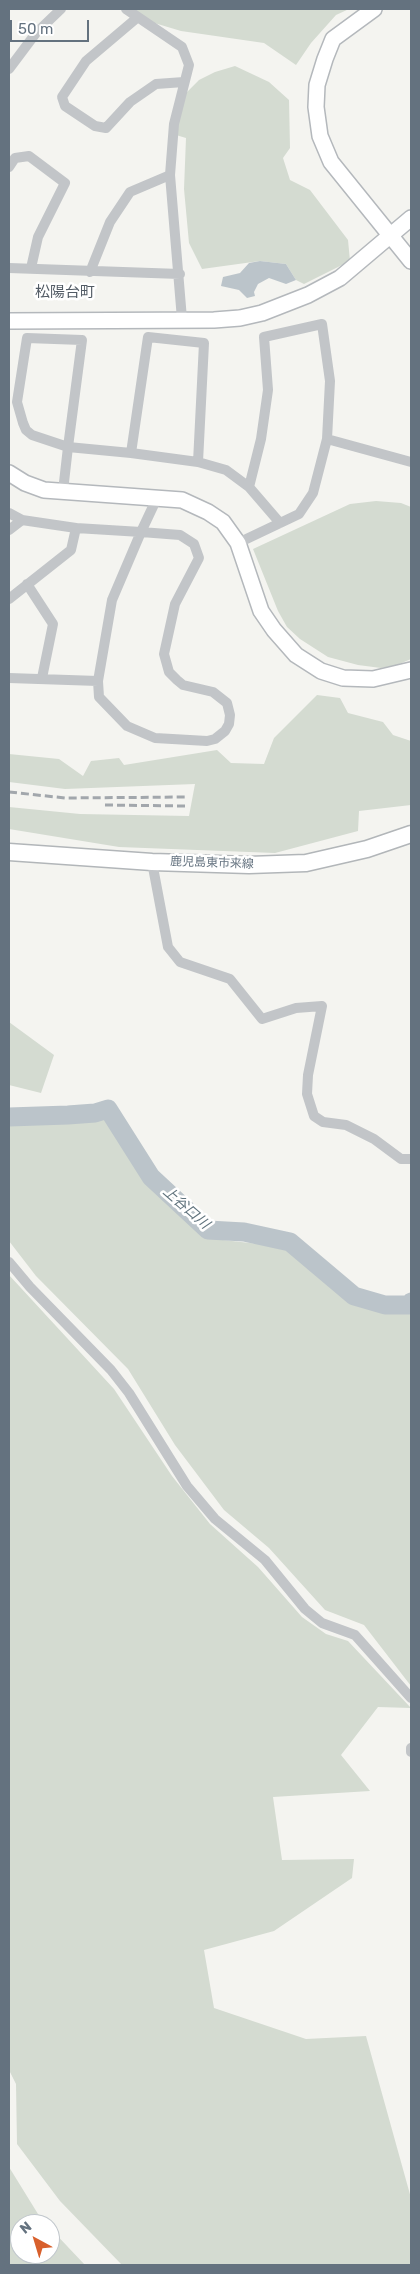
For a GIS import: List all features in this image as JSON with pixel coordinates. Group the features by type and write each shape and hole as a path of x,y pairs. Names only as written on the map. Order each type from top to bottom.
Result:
{"main road":[{"name":"鹿児島東市来線","path":"9,852 152,862 249,865 306,863 359,851 411,834"}],"street":[{"path":"9,69 36,33 61,9"},
{"path":"126,9 182,47 188,65 174,124 170,175 180,274 182,319"},
{"path":"374,9 333,39 317,85 316,107 320,136 332,162 411,261"},
{"path":"138,17 86,61 62,98 65,106 94,126 106,128 130,102 156,84 184,82"},
{"path":"9,168 15,158 29,156 65,183 38,237 31,268"},
{"path":"90,272 110,222 130,192 170,175"},
{"path":"9,321 240,318 284,306 324,288 340,278 411,218"},
{"path":"9,268 180,274"},
{"path":"238,543 300,514 314,493 327,439 330,381 322,324 264,337 268,390 261,439 249,487"},
{"path":"131,452 148,337 204,343 198,462"},
{"path":"63,491 68,448 82,340 27,338 17,391 17,402 22,423 32,435 68,448 131,452 198,462 226,470 249,487 280,523"},
{"path":"327,439 411,462"},
{"path":"9,473 25,483 44,490 182,500 208,512 223,522 238,543 261,611 282,640 309,665 332,676 355,679 391,676 411,670"},
{"path":"9,513 22,520 76,528 141,532 180,534 194,544 199,558 175,604 165,640 165,664 169,672 183,684 222,696 227,703 230,715 229,724 225,731 207,741 155,738 127,726 99,697 98,681 112,600 141,532 157,498"},
{"path":"9,530 22,520"},
{"path":"9,599 71,550 76,528"},
{"path":"27,584 53,624 42,678"},
{"path":"9,678 98,681"},
{"path":"152,862 168,947 180,962 230,979 262,1019 296,1008 322,1006 308,1075 307,1094 314,1116 323,1122 346,1125 374,1139 401,1159 411,1159"},
{"path":"9,1262 30,1287 130,1392 187,1486 215,1519 265,1560 304,1609 322,1622 355,1635 411,1698"}],"shaded area":[{"path":"130,9 349,9 336,15 311,43 296,65 264,43 181,31 151,22"},
{"path":"235,66 269,82 289,100 290,148 283,158 290,180 310,190 348,240 350,261 304,284 296,280 286,264 260,261 202,269 189,243 184,189 186,138 176,135 185,94 199,80 215,72"},
{"path":"260,261 286,264 296,280 286,284 269,278 258,284 254,292 255,296 247,298 239,290 221,286 223,277 240,273 249,263"},
{"path":"376,501 401,503 411,507 411,659 397,665 381,668 358,665 328,657 300,639 287,627 278,611 253,549 350,504"},
{"path":"317,695 340,698 348,713 383,722 393,735 411,741 411,805 359,811 358,831 275,853 119,847 9,829 9,807 80,814 189,816 195,784 65,789 9,782 9,754 59,759 83,776 91,761 119,758 124,765 217,750 231,763 264,764 274,738"},
{"path":"9,1022 54,1055 41,1093 9,1085"},
{"path":"103,1117 145,1181 205,1238 286,1247 348,1299 379,1312 411,1310 411,1686 364,1625 325,1610 269,1548 224,1510 175,1445 128,1369 36,1276 9,1241 9,1123 19,1126"},
{"path":"9,1275 114,1389 172,1476 210,1524 258,1567 302,1617 326,1634 348,1641 411,1708 378,1707 341,1755 370,1791 273,1797 282,1860 354,1859 352,1878 274,1931 204,1950 214,2008 306,2039 366,2036 411,2198 411,2265 122,2265 60,2201 17,2144 16,2084 9,2070"},
{"path":"9,2167 38,2214 10,2214 10,2264 60,2264 60,2239 85,2265 9,2265"}],"waterway":[{"name":"上谷口川","path":"9,1117 95,1113 108,1109 151,1177 208,1230 244,1232 290,1242 354,1296 385,1305 409,1305 411,1302"}],"railway":[{"path":"9,792 65,798 187,797"},
{"path":"105,805 187,806"}],"district":[{"name":"松陽台町","path":"65,293"}]}
